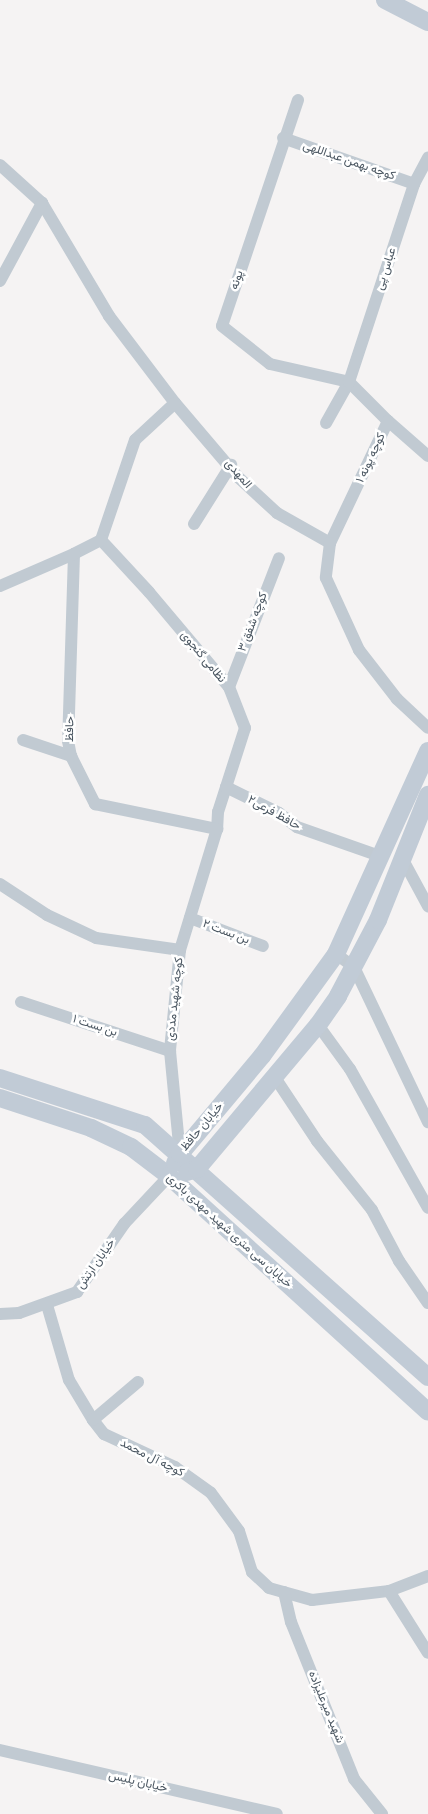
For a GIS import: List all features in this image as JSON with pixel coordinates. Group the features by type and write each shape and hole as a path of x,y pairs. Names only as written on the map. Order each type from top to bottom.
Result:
{"main road":[{"path":"385,0 428,22"},
{"name":"خیابان حافظ","path":"169,1176 180,1154 262,1056 336,954 428,751"},
{"name":"خیابان حافظ","path":"169,1176 197,1169 318,1025 354,966 378,920 428,795"},
{"name":"خیابان سی متری شهید مهدی باکری","path":"0,1078 144,1125 197,1169 428,1378"},
{"name":"خیابان سی متری شهید مهدی باکری","path":"0,1098 91,1128 131,1147 169,1176 428,1412"}],"street":[{"name":"پونه","path":"298,100 283,138 222,326 270,364 349,382"},
{"name":"کوچه بهمن عبداللهی","path":"283,138 414,184"},
{"name":"عباس پی","path":"326,422 349,382 414,184 428,158"},
{"name":"المهدی","path":"0,165 42,203 109,316 175,403 231,465 238,477 277,513 330,544"},
{"path":"0,281 42,203"},
{"path":"349,382 388,421"},
{"path":"0,586 74,554 101,540 136,440 175,403"},
{"name":"کوچه پونه ۱","path":"330,544 388,421 428,456"},
{"path":"194,524 231,465"},
{"name":"نظامی گنجوی","path":"101,540 150,592 229,687 245,728 226,787 217,829 180,950"},
{"path":"330,544 326,578 359,650 398,699 428,728"},
{"name":"حافظ","path":"74,554 68,741 71,756 95,804 217,829"},
{"name":"کوچه شفق ۳","path":"229,687 279,558"},
{"path":"23,740 71,756"},
{"name":"حافظ فرعی۲","path":"226,787 279,813 297,827 380,856"},
{"path":"402,858 428,906"},
{"name":"کوچه شهید مددی","path":"0,884 47,915 96,938 180,950 170,1051 180,1154"},
{"name":"بن بست ۲","path":"190,918 263,946"},
{"path":"336,954 354,966 428,1122"},
{"name":"بن بست ۱","path":"21,1002 170,1051"},
{"path":"318,1025 350,1069 428,1208"},
{"path":"274,1076 317,1141 372,1210 399,1261 428,1303"},
{"name":"خیابان ارتش","path":"0,1312 19,1313 47,1305 77,1292 124,1224 169,1176"},
{"name":"کوچه آل محمد","path":"47,1305 69,1380 92,1420 104,1434 175,1467 211,1493 239,1531 252,1572 269,1588 312,1600 389,1591 428,1576"},
{"path":"92,1420 138,1382"},
{"path":"389,1591 428,1653"},
{"name":"شهید میرعلیزاده","path":"284,1592 291,1622 354,1779 382,1814"},
{"name":"خیابان پلیس","path":"0,1750 277,1814"}]}
